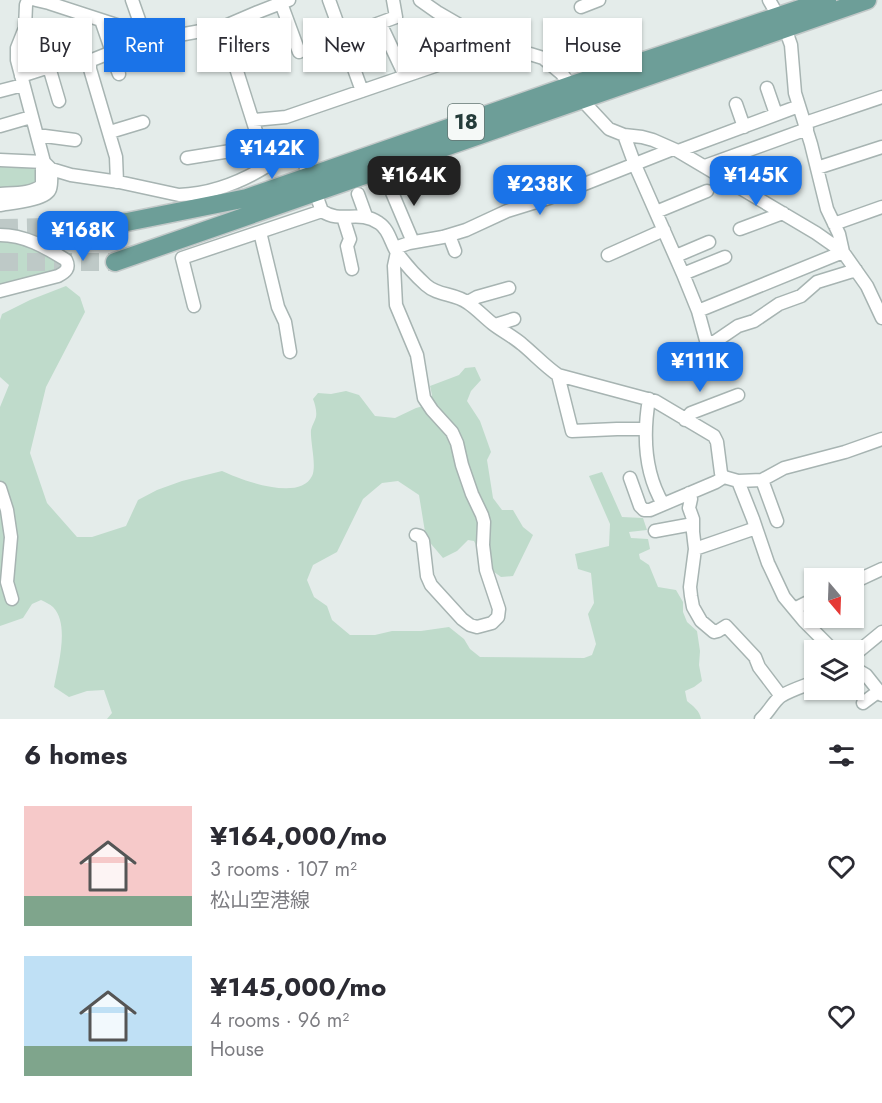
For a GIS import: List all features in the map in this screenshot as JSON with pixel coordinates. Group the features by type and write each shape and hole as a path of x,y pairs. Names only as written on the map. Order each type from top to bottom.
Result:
{"main road":[{"name":"18","path":"782,23 827,0"},
{"name":"18","path":"115,262 312,184 782,23 867,0"},
{"name":"18","path":"100,226 312,184"}],"street":[{"path":"0,205 40,197 50,191 51,186 16,60 17,48 26,28 28,0"},
{"path":"36,0 104,21"},
{"path":"132,0 138,18"},
{"path":"329,0 335,18"},
{"path":"386,20 396,16 393,0"},
{"path":"420,0 448,18"},
{"path":"581,6 599,0"},
{"path":"769,0 791,45 795,93 806,126 827,209 839,234 843,252"},
{"path":"245,18 285,2 299,52"},
{"path":"101,20 104,29"},
{"path":"386,36 405,76"},
{"path":"531,54 543,58 562,74 609,129 624,135 653,140 675,150 816,233 843,252 867,286 882,318"},
{"path":"104,55 92,60 90,69 116,157 117,182"},
{"path":"0,92 49,68 59,101"},
{"path":"238,72 267,166"},
{"path":"355,72 362,91"},
{"path":"253,120 286,117 417,72"},
{"path":"767,88 776,114"},
{"path":"705,166 882,97"},
{"path":"736,104 744,127"},
{"path":"396,250 413,242 449,235 591,180 799,106"},
{"path":"0,126 31,117"},
{"path":"110,132 143,122"},
{"path":"37,135 75,140"},
{"path":"624,135 698,311 707,344 716,341 738,326 754,321 779,304 801,296 817,282 856,270"},
{"path":"187,158 261,146"},
{"path":"817,168 882,147"},
{"path":"0,160 47,166 71,175 170,194 188,194 240,181 285,153 291,152 302,157 322,211 329,215 343,217 366,216 381,224 396,250 429,288 468,302 522,344 544,366 558,375 655,401 714,436 717,442 721,473 724,477 738,481 762,480 784,468 845,452 882,439"},
{"path":"0,194 38,189 42,185 42,168 47,166"},
{"path":"388,183 413,242"},
{"path":"656,212 707,191"},
{"path":"358,194 366,216"},
{"path":"834,224 882,207"},
{"path":"194,306 182,258 322,211"},
{"path":"740,229 783,213"},
{"path":"343,217 350,239 347,246 352,269"},
{"path":"608,255 664,230"},
{"path":"260,232 278,307 285,322 290,352"},
{"path":"0,235 27,238 66,260 68,269 58,276 0,291"},
{"path":"449,235 455,251"},
{"path":"676,256 709,242"},
{"path":"396,250 394,266 396,305 417,355 424,398 452,432 472,494 482,514 485,564 500,609 498,617 485,626 477,627 462,619 431,585 427,576 423,541 416,535"},
{"path":"698,311 843,252"},
{"path":"683,274 725,257"},
{"path":"468,302 477,297 509,288"},
{"path":"495,325 514,318"},
{"path":"558,375 572,431 646,429"},
{"path":"686,420 691,413 738,395"},
{"path":"649,399 646,429 647,458 657,494 663,504"},
{"path":"630,478 640,506 644,510 650,510 724,477"},
{"path":"762,480 777,521"},
{"path":"738,481 776,582 784,597 824,640"},
{"path":"0,488 7,510 11,537 7,582 12,599"},
{"path":"689,494 692,499 689,508 695,549 690,587 693,607 701,621 710,630 714,632 726,626 755,657 781,696"},
{"path":"655,531 693,524"},
{"path":"695,549 756,528"},
{"path":"864,577 882,569"},
{"path":"794,609 804,604"},
{"path":"864,647 882,632"},
{"path":"863,703 880,693 864,674"},
{"path":"761,719 781,696 804,686"},
{"path":"772,706 779,719"}],"green space":[{"path":"0,164 30,165 38,169 39,183 0,198"},
{"path":"14,238 62,260 64,269 0,287 0,239"},
{"path":"66,286 80,297 85,312 46,387 30,453 47,503 77,537 92,537 126,526 138,500 182,481 222,471 270,487 296,487 305,484 313,472 311,430 316,419 313,399 318,393 331,394 346,391 359,395 375,416 395,418 427,405 432,395 430,386 459,375 465,368 475,367 481,380 471,391 467,401 480,421 491,452 487,460 493,498 502,510 513,510 523,527 533,535 513,576 501,577 486,566 474,541 468,540 457,551 443,558 426,538 419,495 398,481 382,483 363,499 337,552 313,565 307,580 314,597 327,606 332,620 350,635 375,635 392,631 421,631 449,627 464,639 470,649 480,657 584,658 592,655 596,644 588,614 594,603 591,573 578,569 575,554 609,546 610,524 589,476 602,472 622,517 643,518 647,530 629,532 631,538 648,539 650,549 639,554 640,559 649,565 658,587 676,590 683,602 683,612 687,622 697,631 702,681 685,691 687,701 698,711 701,719 107,719 112,713 104,690 87,691 69,697 54,687 62,634 58,614 53,607 41,600 32,604 23,618 0,626 0,407 9,385 0,377 0,320 2,314"}],"tunnel":[{"path":"0,228 100,226"},
{"path":"0,262 115,262"}]}
